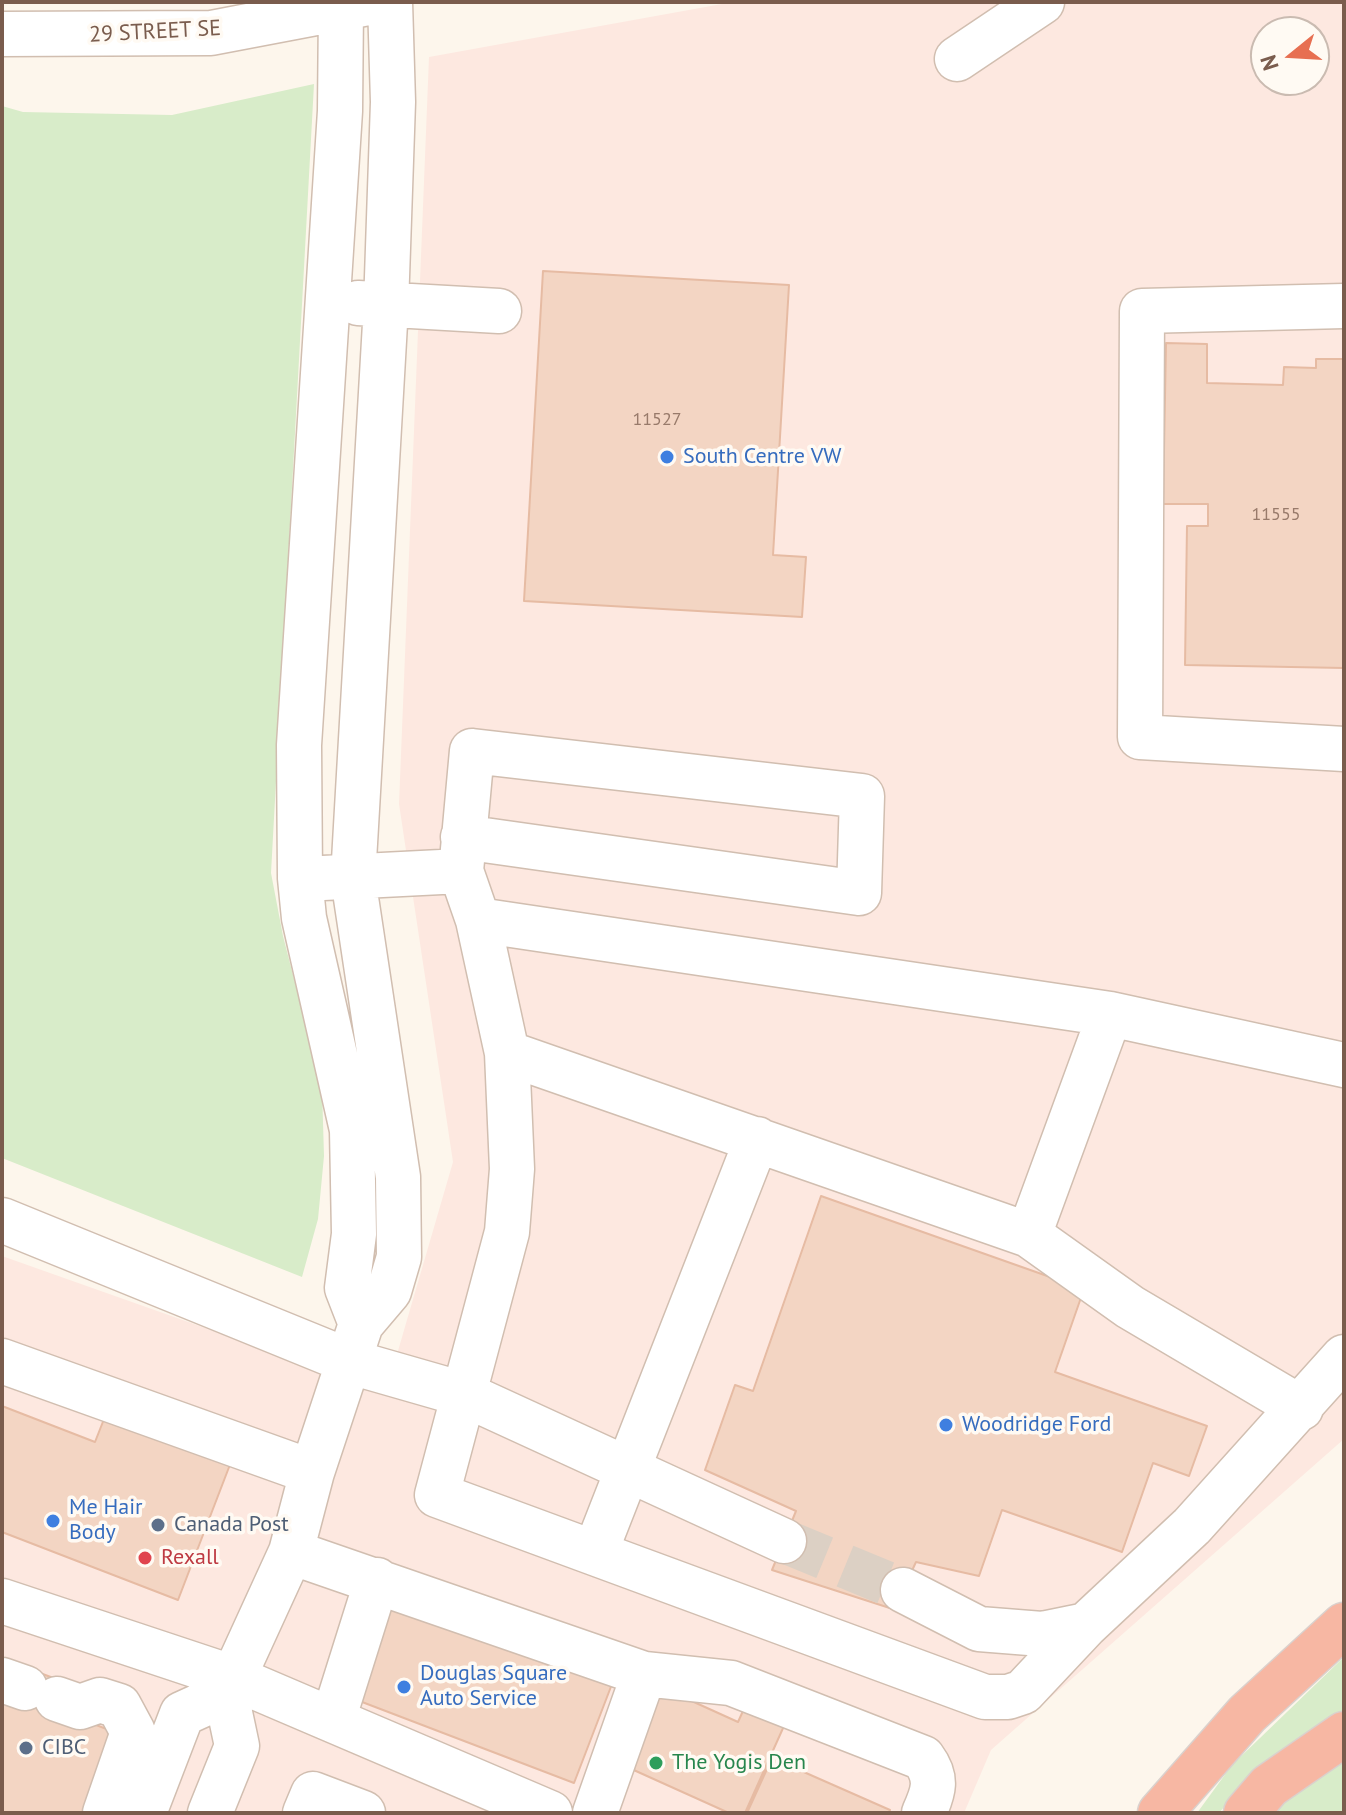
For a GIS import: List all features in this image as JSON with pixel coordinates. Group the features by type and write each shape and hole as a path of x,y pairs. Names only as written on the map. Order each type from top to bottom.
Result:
{"highway":[{"path":"1167,1807 1247,1714 1344,1625"},
{"path":"1246,1813 1269,1786 1344,1734"}],"street":[{"name":"29 STREET SE","path":"22,2 75,36"},
{"path":"210,1813 237,1746 230,1686 291,1552 312,1472 356,1343 389,1291 399,1257 398,1177 353,878 386,306 393,102 390,2"},
{"path":"957,59 1042,2"},
{"name":"29 STREET SE","path":"2,34 75,36 182,18 211,33 358,5"},
{"path":"356,1343 347,1288 354,1234 352,1130 304,918 300,878 299,745 340,111 358,5"},
{"path":"329,300 499,311"},
{"path":"1344,306 1142,311 1140,737 1344,749"},
{"path":"300,878 353,878 462,854 859,893 862,796 472,751 462,854 507,1053 512,1169 507,1232 437,1495 985,1697 1008,1697 1023,1692 1086,1625 1192,1526 1344,1357"},
{"path":"478,920 1110,1014 1344,1065"},
{"path":"1029,1235 1110,1014"},
{"path":"507,1053 1029,1235 1130,1307 1301,1408"},
{"path":"595,1553 757,1139"},
{"path":"2,1220 356,1343 784,1541"},
{"path":"2,1361 312,1472"},
{"path":"291,1552 644,1674 731,1683 923,1758 934,1772 933,1792 924,1813"},
{"path":"333,1720 377,1580"},
{"path":"903,1590 979,1629 1042,1634 1086,1625"},
{"path":"2,1601 230,1686 333,1720 550,1813"},
{"path":"595,1813 644,1674"},
{"path":"144,1813 182,1714 230,1686"},
{"path":"28,1689 80,1707 100,1700 119,1706 133,1732 105,1813"},
{"path":"309,1804 363,1813"}],"shaded area":[{"path":"733,2 1344,2 1344,1439 991,1750 964,1813 2,1813 2,1256 386,1392 453,1162 399,804 429,57"}],"green space":[{"path":"314,84 271,873 283,936 322,1088 324,1156 318,1219 302,1277 2,1158 2,106 23,112 172,115"},
{"path":"1344,1657 1344,1714 1308,1733 1276,1756 1219,1813 1197,1813 1232,1765"},
{"path":"1344,1760 1344,1813 1273,1813 1288,1798"}],"building":[{"path":"543,271 789,285 773,555 806,557 802,617 524,601"},
{"path":"1166,343 1207,344 1207,383 1283,385 1284,367 1316,368 1316,359 1344,359 1344,668 1185,665 1187,526 1208,526 1208,504 1163,504"},
{"path":"821,1196 1084,1289 1055,1372 1207,1426 1189,1476 1153,1463 1122,1552 1002,1510 979,1576 916,1562 903,1590 899,1611 772,1570 796,1511 705,1470 735,1385 753,1391"},
{"path":"2,1406 95,1442 106,1414 231,1462 178,1600 2,1532"},
{"path":"386,1598 612,1684 574,1783 349,1697"},
{"path":"32,1670 64,1682 54,1709 125,1736 96,1813 2,1813 2,1691"},
{"path":"663,1688 738,1722 748,1700 788,1717 745,1813 729,1813 627,1767"},
{"path":"772,1758 890,1810 889,1813 747,1813"}],"tunnel":[{"path":"784,1541 903,1590"}],"place":[{"name":"South Centre VW","path":"667,457"},
{"name":"Woodridge Ford","path":"946,1425"},
{"name":"Me Hair Body","path":"53,1521"},
{"name":"Canada Post","path":"158,1525"},
{"name":"Rexall","path":"145,1558"},
{"name":"Douglas Square Auto Service","path":"404,1687"},
{"name":"CIBC","path":"26,1748"},
{"name":"The Yogis Den","path":"656,1763"}]}
